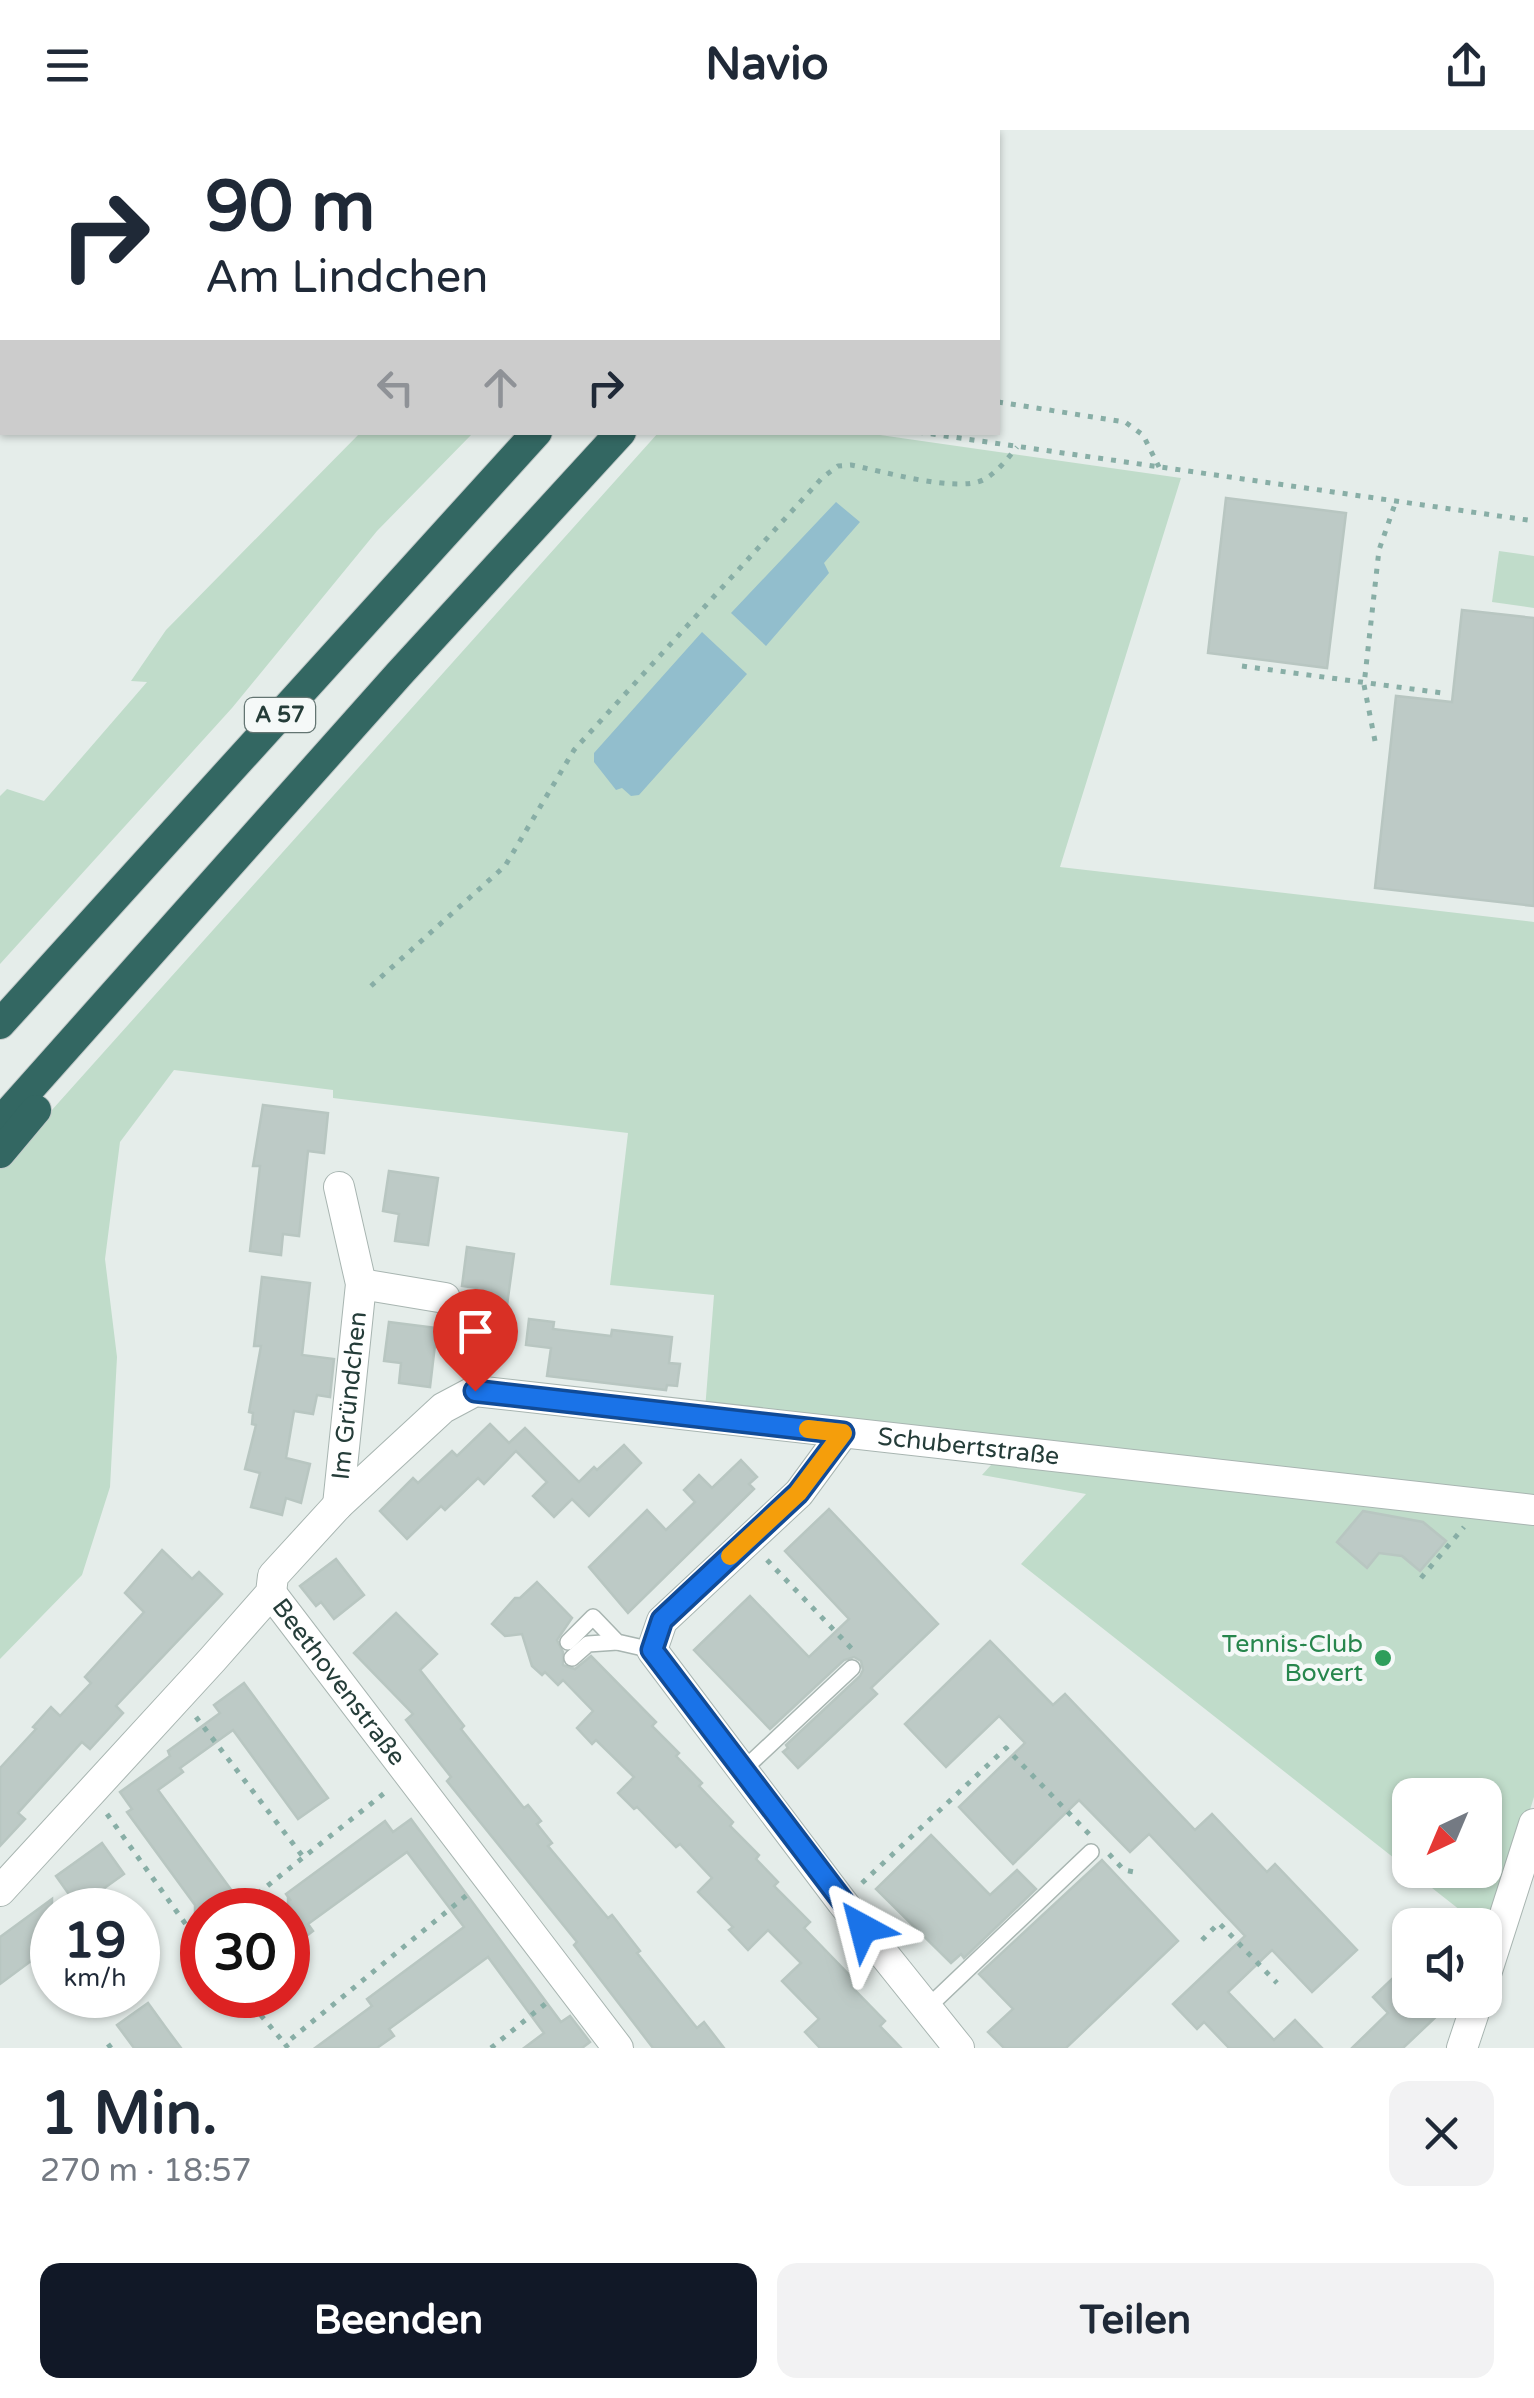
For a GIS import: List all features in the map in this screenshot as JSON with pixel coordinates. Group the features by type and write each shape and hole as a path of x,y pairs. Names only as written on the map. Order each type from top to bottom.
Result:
{"highway":[{"name":"A 57","path":"0,1024 534,435"},
{"name":"A 57","path":"0,1122 386,688 618,435"},
{"path":"0,991 72,945"},
{"path":"0,1153 35,1114 58,1057"}],"street":[{"name":"Im Gründchen","path":"338,1505 361,1284 339,1187"},
{"name":"Im Gründchen","path":"361,1284 445,1298"},
{"name":"Schubertstraße","path":"0,1891 270,1593 272,1576 338,1505 442,1408 475,1391 1534,1510"},
{"path":"843,1433 798,1493 662,1620 652,1650 842,1902 959,2048"},
{"name":"Beethovenstraße","path":"270,1593 618,2048"},
{"path":"1502,1924 1534,1824"},
{"path":"1462,2048 1472,2018"}],"lane":[{"path":"617,1642 594,1617 570,1650 617,1642 652,1650"},
{"path":"743,1770 852,1668"},
{"path":"927,2008 1091,1852"}],"path":[{"path":"1000,402 1125,422 1143,434 1159,468"},
{"path":"938,435 1534,521"},
{"path":"372,986 505,866 574,750 822,478 838,466 851,465 958,484 981,481 1000,468 1017,447"},
{"path":"1374,741 1364,685 1379,550 1396,501"},
{"path":"1242,666 1442,693"},
{"path":"1421,1578 1475,1515 1476,1503"},
{"path":"748,1540 856,1654 858,1662 852,1668"},
{"path":"179,1695 304,1858"},
{"path":"842,1902 1006,1748 1124,1870 1139,1873"},
{"name":"Beethovenstraße","path":"265,1888 409,1774"},
{"path":"90,1792 180,1911"},
{"path":"263,2018 287,2046 489,1878"},
{"path":"1202,1940 1219,1923 1277,1983"},
{"path":"490,2048 568,1985"}],"green space":[{"path":"358,435 471,435 377,531 232,708 0,964 0,796 7,789 44,801 147,682 131,681 166,630"},
{"path":"656,435 880,435 1181,478 1060,867 1534,922 1534,1505 705,1410 714,1295 610,1285 628,1133 333,1098 333,1090 174,1070 120,1142 105,1259 117,1357 110,1487 82,1575 0,1659 0,1168"},
{"path":"1499,551 1534,556 1534,608 1492,602"},
{"name":"Tennis-Club Bovert","path":"1000,1455 1534,1519 1534,1797 1495,1908 1457,1908 1432,1888 1502,1888 1502,1778 1392,1778 1392,1856 1021,1564 1086,1494 982,1475"}],"water":[{"path":"836,502 860,522 824,563 829,573 766,646 731,613"},
{"path":"702,632 747,674 639,795 631,796 622,788 616,790 594,762 594,753"}],"building":[{"path":"1226,498 1346,513 1327,668 1208,653"},
{"path":"1462,610 1534,618 1534,906 1375,888 1396,696 1452,702"},
{"path":"263,1105 328,1113 324,1153 308,1151 299,1236 283,1234 281,1255 250,1251 260,1166 253,1166"},
{"path":"389,1171 438,1178 428,1245 395,1241 399,1214 383,1211"},
{"path":"467,1247 514,1254 505,1320 482,1317 485,1296 476,1294 477,1288 462,1286"},
{"path":"262,1277 310,1283 302,1355 334,1359 330,1397 317,1395 313,1414 294,1411 286,1458 310,1464 301,1503 286,1498 282,1515 251,1507 260,1473 245,1469 256,1425 252,1424 253,1413 249,1412 261,1346 254,1346"},
{"path":"529,1319 554,1322 553,1329 611,1336 612,1330 672,1337 669,1363 680,1364 677,1386 667,1385 666,1390 547,1376 551,1348 526,1345"},
{"path":"389,1322 437,1328 430,1387 399,1383 401,1363 384,1361"},
{"path":"490,1424 509,1443 525,1428 579,1482 624,1445 641,1463 589,1516 572,1499 554,1517 533,1496 547,1482 516,1451 484,1484 478,1478 407,1539 380,1511 413,1478 418,1483 452,1451 457,1456"},
{"path":"741,1460 757,1477 749,1484 754,1489 628,1613 589,1567 647,1510 666,1530 695,1502 684,1490 699,1475 712,1488"},
{"path":"829,1509 938,1624 871,1688 877,1694 798,1768 783,1752 788,1748 786,1745 860,1676 861,1661 854,1657 844,1660 770,1729 694,1650 750,1596 809,1657 849,1619 785,1551"},
{"path":"1363,1511 1423,1522 1446,1541 1420,1571 1402,1556 1379,1553 1367,1568 1337,1542"},
{"path":"162,1550 192,1579 199,1572 222,1594 116,1706 123,1713 90,1749 82,1742 18,1813 25,1819 0,1846 0,1768 51,1707 60,1716 91,1683 85,1677 144,1612 125,1593"},
{"path":"336,1559 364,1595 334,1619 321,1602 316,1606 300,1586"},
{"path":"537,1582 572,1618 557,1640 563,1652 563,1665 575,1669 591,1656 656,1722 652,1726 679,1753 676,1756 702,1783 699,1786 733,1822 730,1826 759,1855 756,1859 778,1882 774,1886 810,1922 804,1928 856,1982 851,1986 885,2021 880,2026 901,2048 820,2048 805,2032 819,2019 782,1981 801,1963 768,1930 748,1950 729,1930 733,1927 698,1892 712,1878 680,1844 676,1847 618,1793 634,1777 596,1740 592,1744 577,1728 593,1711 563,1680 558,1685 532,1666 522,1634 505,1636 492,1624 515,1598"},
{"path":"396,1613 437,1654 420,1670 524,1808 528,1805 541,1821 537,1824 552,1843 548,1846 608,1918 612,1915 697,2028 704,2022 724,2048 653,2048 574,1945 577,1942 447,1781 451,1777 406,1720 413,1714 354,1653"},
{"path":"990,1641 1053,1705 1065,1694 1195,1830 1212,1814 1267,1872 1275,1864 1357,1950 1312,1992 1272,1950 1228,1992 1274,2040 1295,2020 1322,2048 1229,2048 1204,2022 1197,2029 1173,2004 1245,1936 1149,1834 1130,1852 1079,1800 1013,1864 959,1807 1025,1743 999,1716 946,1767 905,1724"},
{"path":"244,1683 328,1798 298,1819 233,1730 180,1768 183,1772 158,1790 230,1888 183,1888 127,1812 132,1809 120,1792 220,1713 214,1705"},
{"path":"411,1819 561,2022 570,2016 590,2042 582,2048 524,2048 544,2033 488,1957 389,2029 394,2036 377,2048 315,2048 372,2006 367,1999 464,1927 407,1852 310,1923 310,1888 294,1888 385,1821 393,1832"},
{"path":"931,1835 990,1895 1017,1870 1036,1889 964,1958 961,1954 951,1963 876,1889"},
{"path":"102,1843 124,1874 104,1888 65,1888 56,1876"},
{"path":"1102,1860 1178,1941 1066,2048 1004,2048 988,2032 1013,2009 979,1974"},
{"path":"30,1915 30,1962 0,1984 0,1937"},
{"path":"1392,1979 1392,2018 1435,2018 1403,2048 1352,2048 1388,2013 1373,1997"},
{"path":"127,2018 159,2018 181,2048 134,2048 117,2025"}],"slow traffic":[{"path":"730,1556 798,1493 843,1433 808,1429"}],"place":[{"name":"Tennis-Club Bovert","path":"1383,1658"}],"route":[{"path":"475,1391 843,1433 798,1493 662,1620 652,1650 863,1928"}]}
